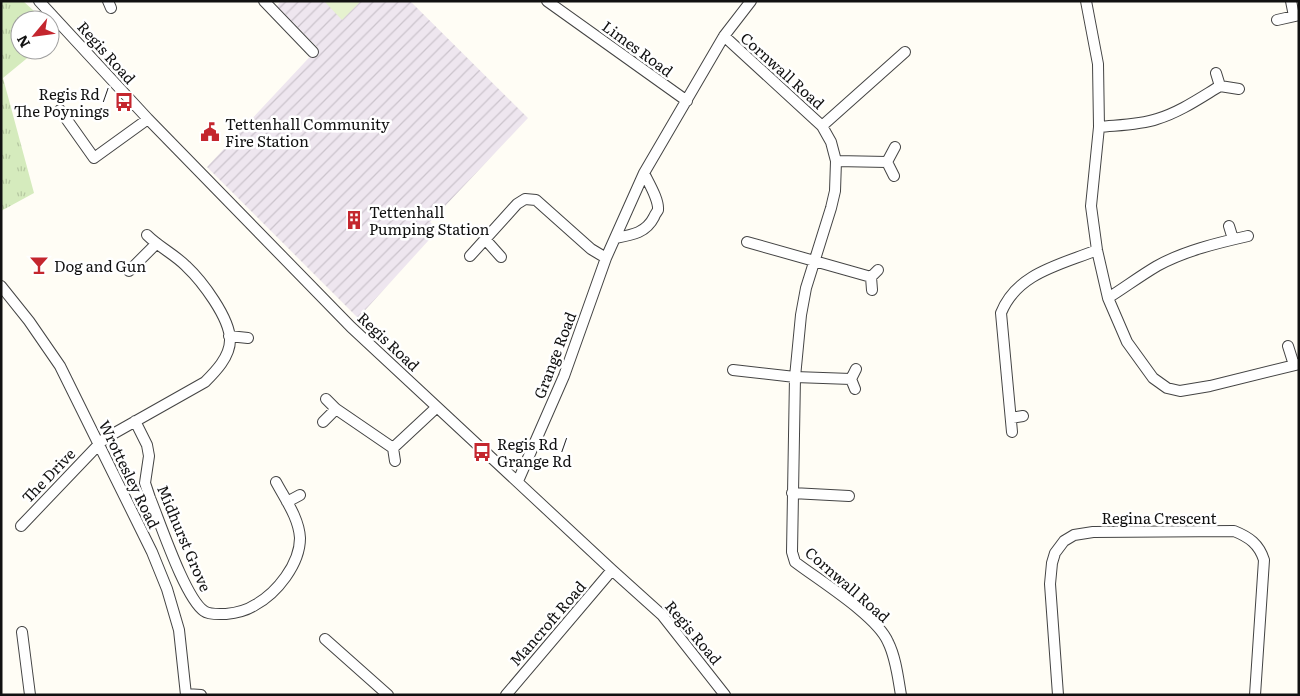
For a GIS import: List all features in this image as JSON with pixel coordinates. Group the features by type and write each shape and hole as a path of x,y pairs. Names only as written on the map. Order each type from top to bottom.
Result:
{"street":[{"name":"Regis Road","path":"40,1 148,119 351,327 662,615 726,695"},
{"path":"264,1 313,52"},
{"name":"Limes Road","path":"547,1 687,101"},
{"name":"Grange Road","path":"518,481 564,376 606,258 644,173 724,36 751,1"},
{"path":"1086,1 1098,64 1099,127 1091,206 1097,250 1108,298 1126,342 1153,378 1167,388 1180,391 1210,386 1296,365 1288,346"},
{"path":"1278,20 1296,15 1291,1"},
{"name":"Cornwall Road","path":"724,36 822,126 831,142 836,161 834,192 831,208 806,288 801,314 795,377 792,552 795,562 881,629 892,652 901,695"},
{"name":"Cornwall Road","path":"822,126 905,52"},
{"path":"1216,73 1220,86"},
{"path":"1099,127 1158,119 1196,102 1220,86 1239,90"},
{"path":"60,110 94,158 148,119"},
{"path":"887,162 895,147"},
{"path":"836,161 887,162"},
{"path":"887,162 894,176"},
{"path":"615,238 643,231 651,224 658,210 653,192 644,173"},
{"path":"470,256 517,204 525,199 536,200 591,249 606,258"},
{"path":"1229,226 1233,240"},
{"path":"147,235 185,265 200,282 220,308 229,336 248,338"},
{"path":"1108,298 1156,266 1190,252 1248,236"},
{"path":"485,239 501,257"},
{"path":"747,242 814,261 874,273 872,290"},
{"path":"128,270 156,244"},
{"path":"1012,432 1001,313 1006,300 1031,277 1097,250"},
{"name":"Wrottesley Road","path":"1,286 29,321 60,366 152,552 167,589 179,630 186,694"},
{"name":"The Drive","path":"21,526 98,444 205,382 215,372 226,355 230,341 229,336"},
{"path":"855,390 851,379 856,369"},
{"path":"733,370 795,377 851,379"},
{"path":"326,399 336,409 393,448 395,461"},
{"path":"393,448 437,407"},
{"path":"323,422 336,409"},
{"path":"1011,418 1023,416"},
{"name":"Midhurst Grove","path":"135,421 147,446 148,456 145,483 150,498 190,595 205,612 220,614 238,612 255,606 268,597 281,582 298,554 300,536 294,515 276,482"},
{"path":"792,494 848,496"},
{"path":"287,502 300,495"},
{"name":"Regina Crescent","path":"1058,695 1050,584 1055,553 1064,541 1074,535 1093,532 1215,531 1234,531 1247,536 1262,552 1264,560 1255,695"},
{"name":"Mancroft Road","path":"506,695 612,570"},
{"path":"22,632 30,695"},
{"path":"324,639 388,695"},
{"path":"186,694 201,695"}],"shaded area":[{"path":"281,1 410,1 528,118 430,222 438,230 358,318 207,167 318,48 277,6"}],"green space":[{"path":"1,1 23,1 33,10 10,10 10,60 25,60 3,78 34,193 1,211"},
{"path":"324,1 361,1 342,20"}],"place":[{"name":"Regis Rd / The Poynings","path":"124,102"},
{"name":"Tettenhall Community Fire Station","path":"210,132"},
{"name":"Tettenhall Pumping Station","path":"354,220"},
{"name":"Dog and Gun","path":"39,265"},
{"name":"Regis Rd / Grange Rd","path":"482,452"}]}
